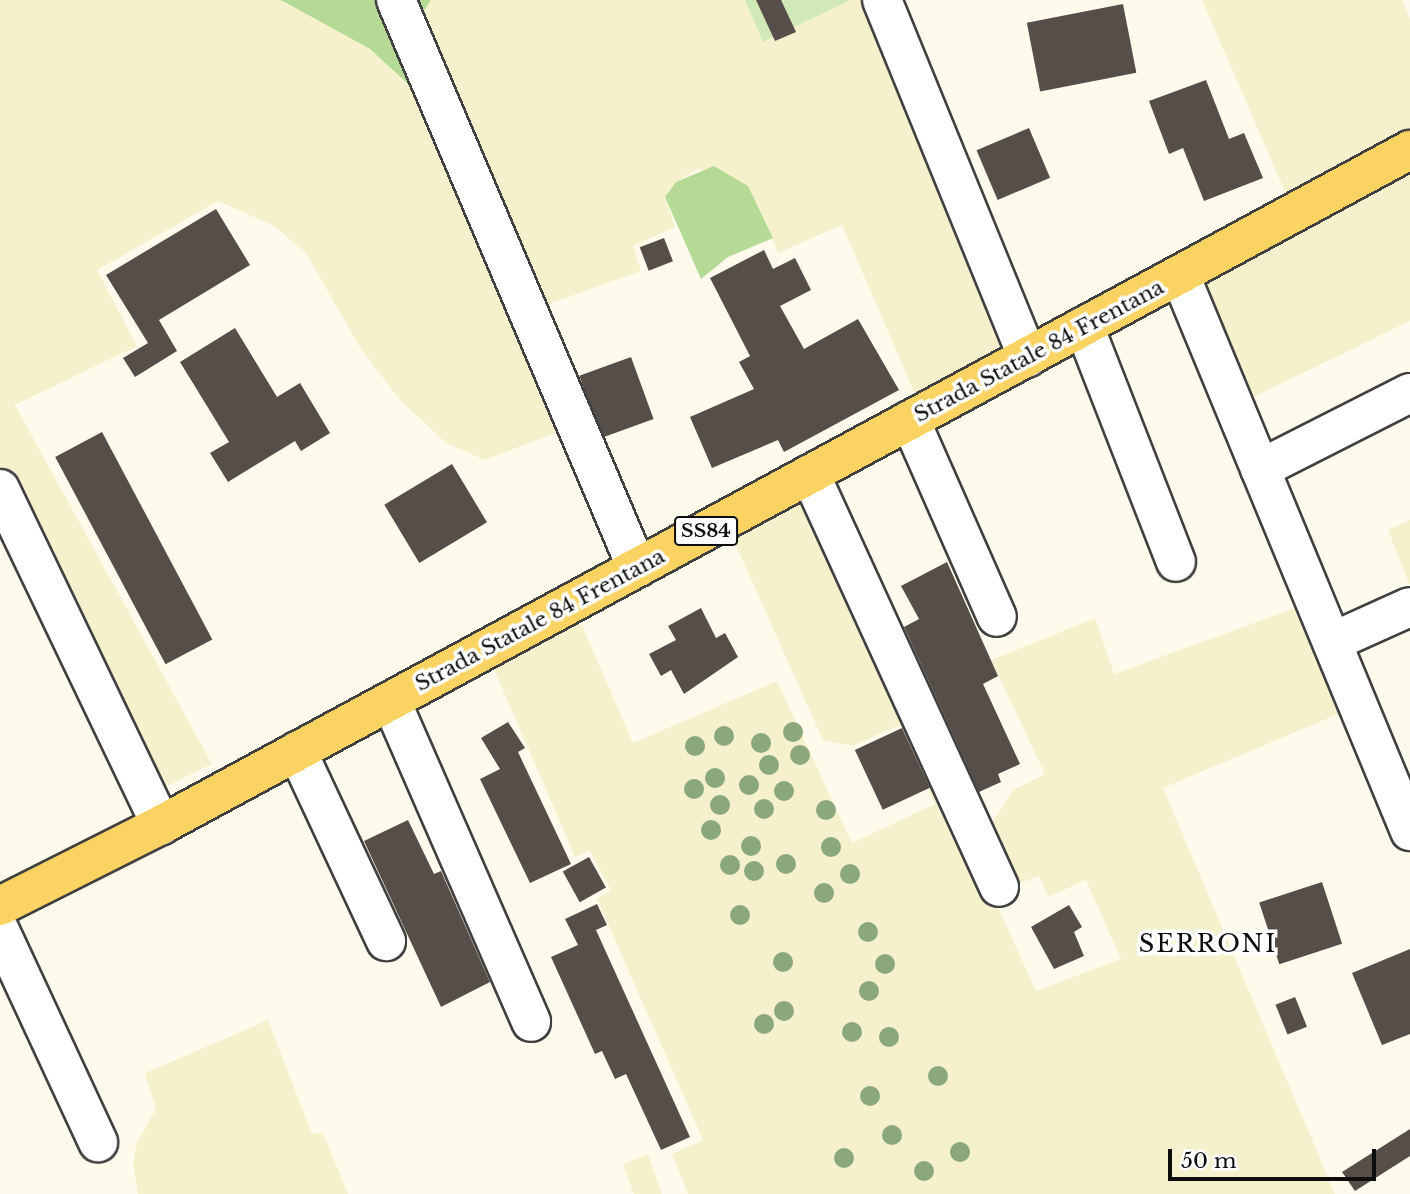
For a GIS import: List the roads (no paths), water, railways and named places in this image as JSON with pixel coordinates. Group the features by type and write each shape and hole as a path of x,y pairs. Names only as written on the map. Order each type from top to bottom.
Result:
{"main road":[{"name":"Strada Statale 84 Frentana","path":"0,906 161,825 1410,150"}],"street":[{"path":"396,0 637,568"},
{"path":"883,0 1028,357"},
{"path":"1180,275 1409,824"},
{"path":"1084,326 1176,562"},
{"path":"1261,469 1410,393"},
{"path":"910,420 997,617"},
{"path":"810,474 999,887"},
{"path":"0,489 161,825"},
{"path":"1332,642 1410,607"},
{"path":"391,701 531,1022"},
{"path":"297,751 386,941"},
{"path":"0,931 98,1142"}],"district":[{"name":"SERRONI","path":"1208,944"}]}
